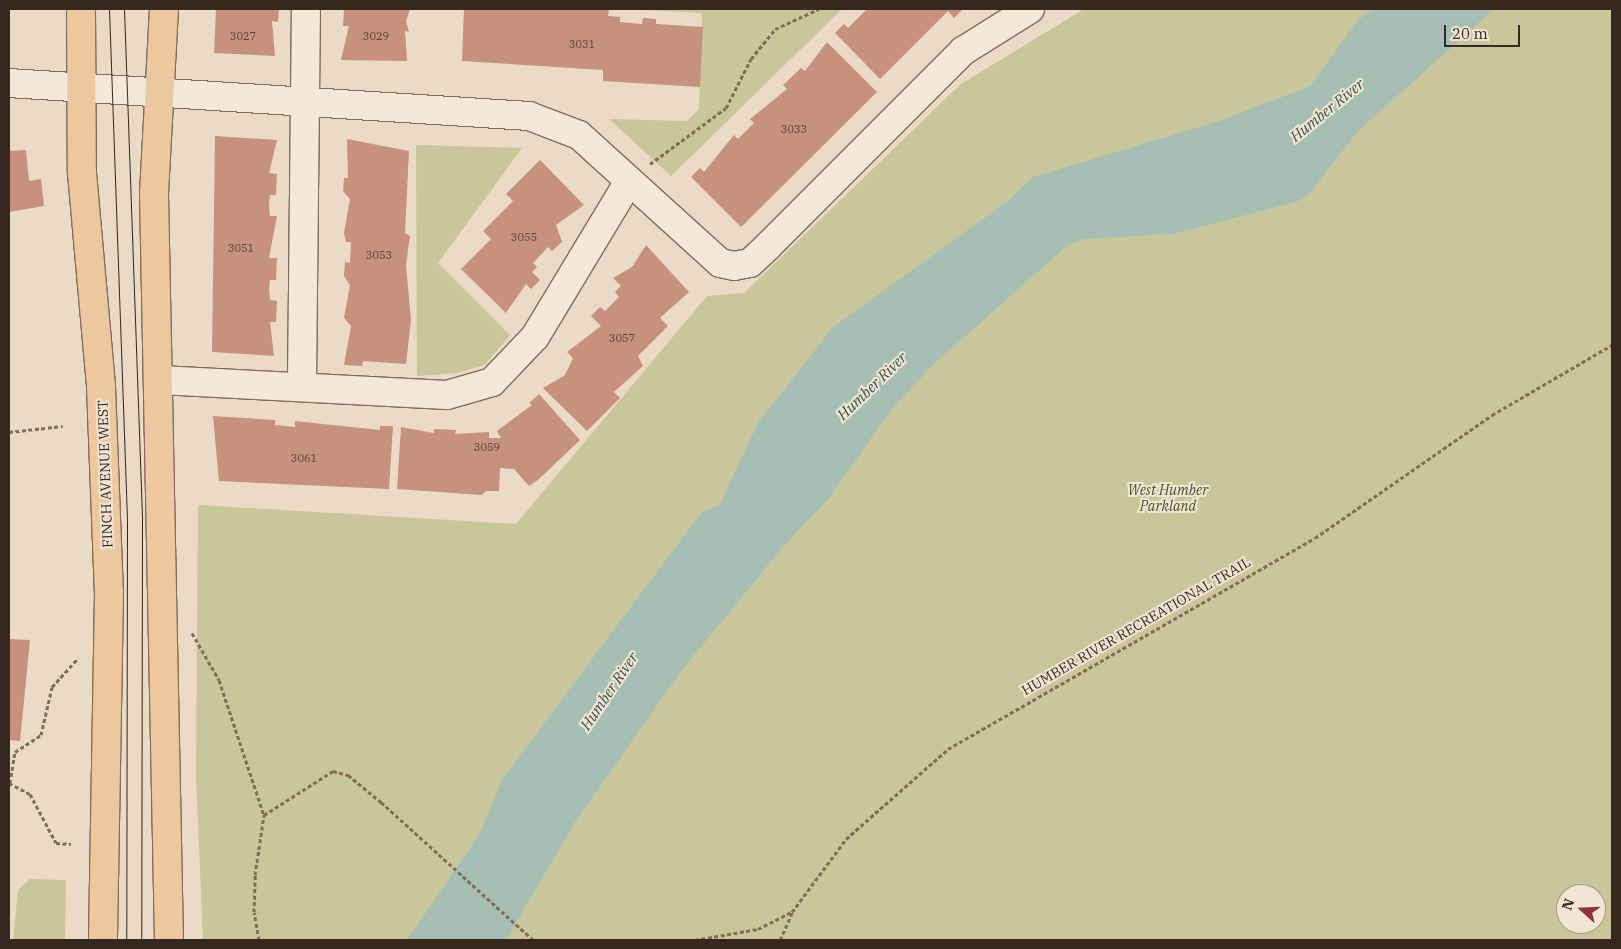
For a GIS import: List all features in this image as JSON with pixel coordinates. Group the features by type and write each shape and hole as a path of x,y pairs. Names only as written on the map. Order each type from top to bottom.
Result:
{"main road":[{"name":"FINCH AVENUE WEST","path":"81,9 82,174 101,387 109,594 103,940"},
{"path":"164,9 158,91 154,194 160,380 169,940"}],"street":[{"path":"302,384 303,102 306,9"},
{"path":"9,83 80,86 529,116 579,135 628,183 720,262 750,263 964,51 1030,9"},
{"path":"160,380 302,384 447,395 492,382 535,337 628,183"}],"path":[{"path":"628,183 726,108 751,59 775,29 819,9"},
{"name":"HUMBER RIVER RECREATIONAL TRAIL","path":"695,940 758,929 792,912 846,839 948,748 1315,538 1492,415 1612,345"},
{"path":"9,432 63,426"},
{"path":"192,633 219,680 264,815 255,875 254,912 259,940"},
{"path":"71,844 56,843 30,794 10,783 15,752 41,734 52,686 78,658"},
{"path":"264,815 333,771 355,780 532,940"},
{"path":"780,940 792,912"}],"green space":[{"path":"624,9 842,9 671,176 609,119 687,121 699,109 702,13"},
{"name":"West Humber Parkland","path":"1084,9 1612,9 1612,940 203,940 196,776 198,505 516,524 707,296 744,293 961,84"},
{"path":"416,145 522,148 438,263 510,335 485,365 457,373 417,376"},
{"path":"30,879 66,880 65,940 13,940 18,890"}],"water":[{"name":"Humber River","path":"1373,9 1494,9 1358,131 1308,195 1296,202 1172,234 1084,239 1068,245 935,363 894,406 828,499 782,548 681,671 575,822 506,940 407,940 479,835 503,778 702,512 720,504 758,423 833,327 1008,201 1033,177 1219,121 1310,86 1359,19"}],"building":[{"path":"216,9 279,9 278,22 272,21 275,56 214,53"},
{"path":"344,9 410,9 406,21 409,32 405,31 407,61 341,60 349,26 343,26"},
{"path":"464,9 609,10 608,16 620,17 620,22 642,24 643,18 656,19 656,24 703,27 700,87 603,81 603,70 462,61"},
{"path":"867,9 963,9 954,18 948,11 880,79 835,33 844,24 848,28"},
{"path":"827,42 877,92 741,227 691,177 700,168 704,172 734,135 738,139 754,123 750,119 787,89 783,85 801,68 805,71"},
{"path":"215,136 277,140 269,173 277,174 276,195 270,195 269,205 270,216 277,216 269,258 277,258 276,280 270,280 269,289 270,300 277,301 276,322 270,322 274,356 212,352"},
{"path":"347,139 409,151 405,233 410,236 406,265 411,320 406,364 363,361 362,366 344,365 351,326 344,318 350,285 344,276 345,262 350,263 351,242 346,242 344,233 350,199 343,191 344,178 348,178"},
{"path":"9,147 11,151 26,150 29,181 41,179 44,206 9,212"},
{"path":"540,160 584,205 556,225 562,242 552,251 548,247 533,263 537,267 532,272 540,280 531,289 526,284 506,313 461,269 491,239 483,231 513,201 506,194"},
{"path":"646,245 689,292 660,318 668,326 638,356 643,366 614,392 620,398 587,431 543,388 565,375 573,358 567,352 601,326 591,316 600,307 605,311 619,297 615,292 621,286 613,278 632,267"},
{"path":"539,394 580,440 529,486 514,469 500,468 499,491 486,491 482,495 397,489 401,427 434,433 434,429 456,430 455,434 489,432 489,438 501,438 497,431 532,405 529,403"},
{"path":"213,416 275,420 275,425 295,427 295,421 380,430 380,426 393,426 389,489 219,481"},
{"path":"9,639 30,640 20,741 9,740"}],"tram line":[{"path":"109,9 127,519 126,940"},
{"path":"124,9 142,518 141,940"}]}
